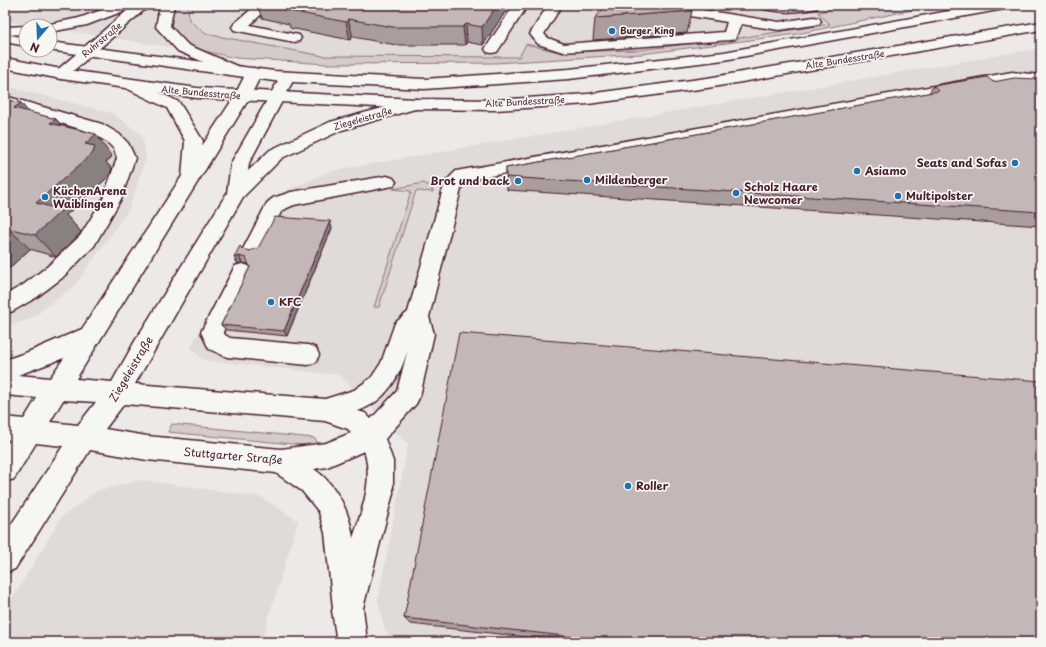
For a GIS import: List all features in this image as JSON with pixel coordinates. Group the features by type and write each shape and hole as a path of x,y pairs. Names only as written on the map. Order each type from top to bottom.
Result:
{"street":[{"name":"Ruhrstraße","path":"58,26 82,22 129,5"},
{"name":"Ruhrstraße","path":"61,74 143,5"},
{"path":"167,5 163,27 183,48 234,70"},
{"path":"264,5 239,27 294,38"},
{"path":"492,49 521,5"},
{"path":"555,5 537,34 543,41 563,48 730,36 735,19"},
{"path":"651,5 779,26 814,21"},
{"path":"765,5 792,9 812,5"},
{"path":"58,47 287,77 424,84 569,74 724,56 1004,5"},
{"name":"Alte Bundesstraße","path":"5,63 61,74 197,94 416,104 495,105 588,98 707,83 1041,26"},
{"path":"5,31 18,30"},
{"path":"5,38 18,40"},
{"path":"5,470 191,179 242,96 254,73"},
{"name":"Ziegeleistraße","path":"236,193 240,163 287,77"},
{"name":"Stuttgarter Straße","path":"5,428 84,437 147,448 281,461 327,455 371,436 408,396 423,334 418,317 454,182 462,175 1012,77 1041,80"},
{"path":"132,85 173,105 194,141 191,179"},
{"path":"5,101 96,128 113,138 122,147 126,158 112,199 87,241 55,272 30,292 5,305"},
{"name":"Ziegeleistraße","path":"5,559 84,437 118,393 147,341 236,193 276,154 336,126 416,104"},
{"path":"254,249 274,208 280,203 291,198 387,182"},
{"path":"242,272 212,332 217,342 227,347 308,355"},
{"path":"324,410 361,398 379,385 391,367 403,329 418,317"},
{"path":"5,370 34,360 90,336"},
{"path":"5,385 174,397 324,410 356,421 371,436 380,461 380,493 347,611"},
{"path":"281,461 311,482 330,505 339,533 347,611 352,642"}],"shaded area":[{"path":"5,5 945,5 752,39 515,61 221,55 58,29 58,18 18,18 18,23 5,21"},
{"path":"174,5 188,5 189,20 206,34 323,56 519,57 526,44 558,52 638,50 732,39 830,24 818,13 840,5 936,5 797,34 641,54 495,63 327,64 236,58 195,49 175,34 169,19"},
{"path":"1041,48 1041,642 391,642 384,627 378,600 408,444 340,375 203,360 191,347 267,199 331,171"},
{"path":"5,86 112,113 142,135 146,157 129,209 75,285 32,318 5,327"},
{"path":"423,183 431,186 433,192 416,191 379,307 374,307 411,191 393,189"},
{"path":"172,424 314,438 317,441 316,444 312,446 168,432"},
{"path":"141,480 261,497 298,521 261,642 5,642 5,610 62,517 97,491"}],"building":[{"path":"277,5 497,5 482,27 466,24 463,27 392,27 348,19 346,22 284,10 287,7"},
{"path":"607,5 693,5 692,11 595,18"},
{"path":"987,77 993,82 1014,78 1041,80 1041,212 506,177 506,168 939,91 933,86"},
{"path":"5,99 21,103 14,108 56,119 50,123 96,134 85,144 95,146 93,153 36,203 62,210 35,235 8,228 5,230"},
{"name":"KFC","path":"275,217 330,221 284,331 221,325 250,267 246,258 239,256 234,257 240,246 242,249 249,251 258,248"},
{"name":"Roller","path":"459,333 1041,381 1041,642 618,642 404,618"}],"place":[{"name":"Burger King","path":"612,31"},
{"name":"Seats and Sofas","path":"1015,163"},
{"name":"Asiamo","path":"857,171"},
{"name":"Mildenberger","path":"587,180"},
{"name":"Brot und back","path":"518,181"},
{"name":"Scholz Haare Newcomer","path":"736,193"},
{"name":"Multipolster","path":"898,196"},
{"name":"KüchenArena Waiblingen","path":"45,197"},
{"name":"KFC","path":"271,302"},
{"name":"Roller","path":"628,486"}]}
